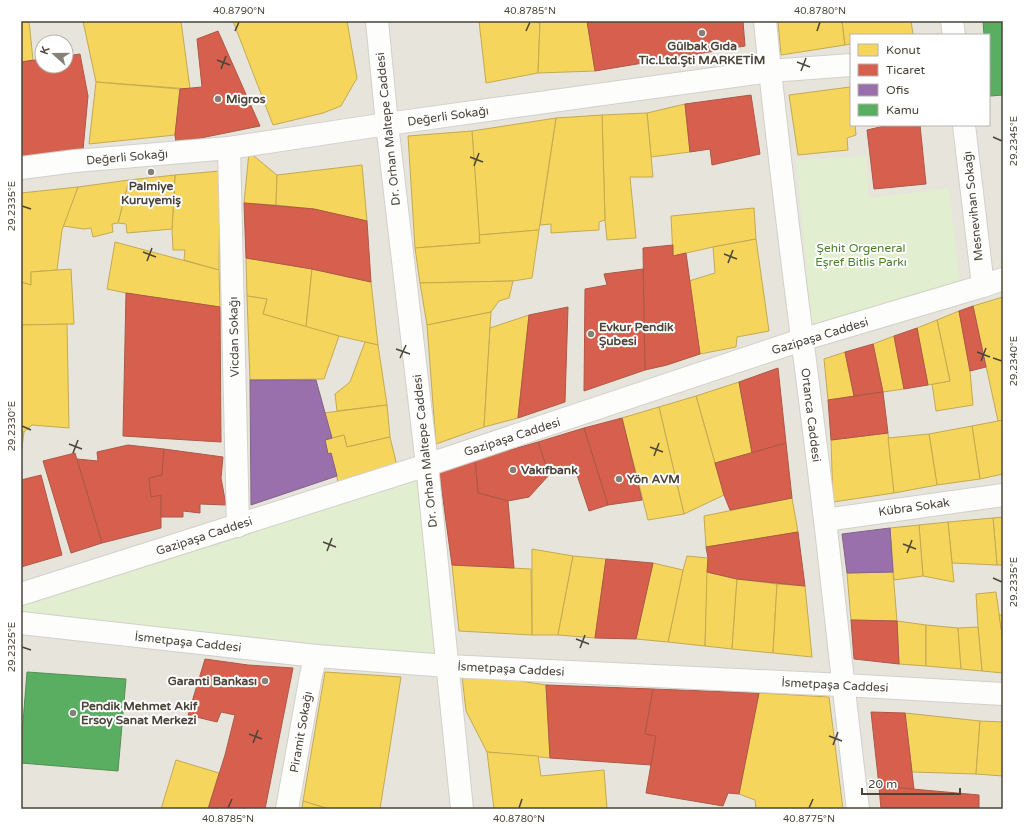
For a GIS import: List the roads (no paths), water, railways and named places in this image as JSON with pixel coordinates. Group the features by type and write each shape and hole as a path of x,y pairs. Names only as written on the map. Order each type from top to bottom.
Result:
{"street":[{"name":"Dr. Orhan Maltepe Caddesi","path":"378,21 387,124 427,465 462,809"},
{"name":"Ortanca Caddesi","path":"765,21 858,809"},
{"path":"952,21 954,34"},
{"name":"Değerli Sokağı","path":"21,168 75,161 229,148 387,124 770,71 850,64"},
{"name":"Mesnevihan Sokağı","path":"964,126 983,286"},
{"name":"Vicdan Sokağı","path":"229,148 238,526"},
{"name":"Gazipaşa Caddesi","path":"21,594 427,465 802,340 1003,279"},
{"name":"Kübra Sokak","path":"825,520 1003,495"},
{"name":"İsmetpaşa Caddesi","path":"21,623 316,656 447,666 1003,694"},
{"name":"Piramit Sokağı","path":"287,809 311,675 316,656"}],"place":[{"name":"Gülbak Gıda Tic.Ltd.Şti MARKETİM","path":"702,33"},
{"name":"Migros","path":"218,99"},
{"name":"Palmiye Kuruyemiş","path":"151,172"},
{"name":"Evkur Pendik Şubesi","path":"591,334"},
{"name":"Vakıfbank","path":"513,470"},
{"name":"Yön AVM","path":"619,479"},
{"name":"Garanti Bankası","path":"265,681"},
{"name":"Pendik Mehmet Akif Ersoy Sanat Merkezi","path":"73,713"}],"park label":[{"name":"Şehit Orgeneral Eşref Bitlis Parkı","path":"861,255"}]}
